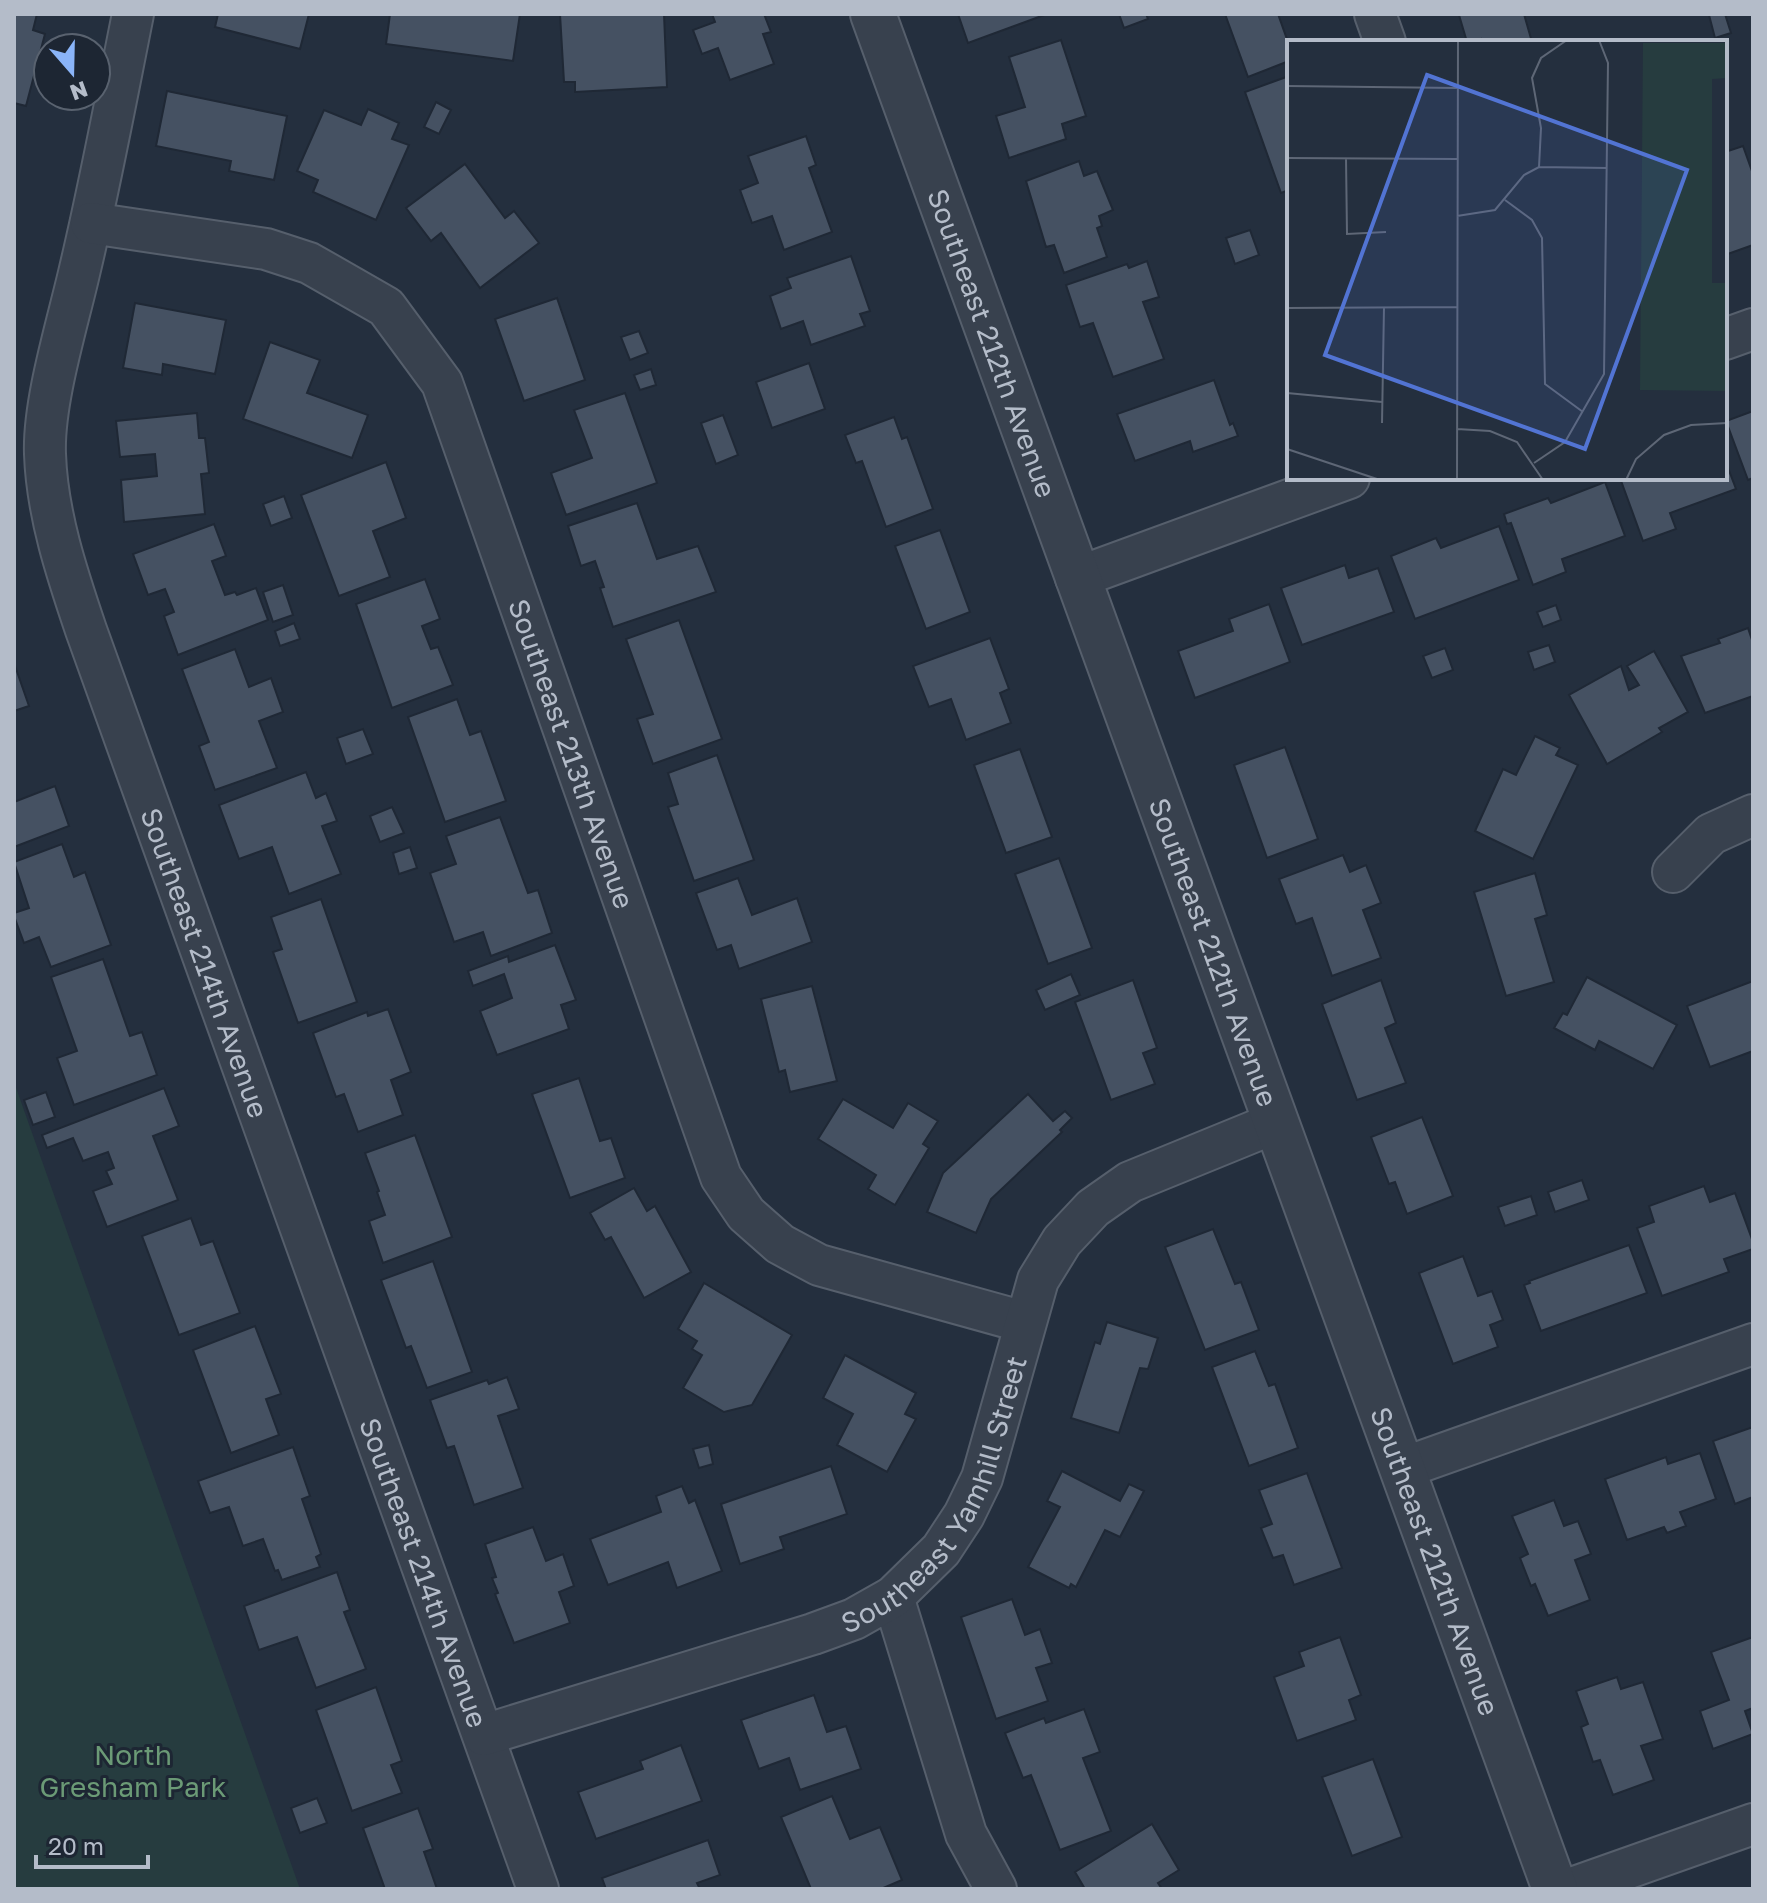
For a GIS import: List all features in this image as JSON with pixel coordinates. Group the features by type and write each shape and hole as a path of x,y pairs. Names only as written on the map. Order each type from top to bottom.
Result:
{"street":[{"name":"Southeast 214th Avenue","path":"133,14 50,405 45,451 49,494 68,575 538,1889"},
{"name":"Southeast 212th Avenue","path":"873,14 1555,1889"},
{"path":"1375,14 1384,40"},
{"name":"Southeast 213th Avenue","path":"91,223 266,249 309,263 386,307 442,383 721,1177 746,1214 780,1244 819,1265 1024,1322"},
{"path":"1727,338 1753,329"},
{"path":"1076,578 1344,480"},
{"path":"1673,872 1711,834 1753,815"},
{"name":"Southeast Yamhill Street","path":"484,1735 813,1634 854,1619 893,1597 941,1550 964,1515 982,1478 1038,1280 1062,1241 1093,1208 1130,1182 1277,1122"},
{"path":"1403,1468 1753,1344"},
{"path":"893,1597 966,1834 996,1889"},
{"path":"1569,1889 1753,1824"}],"green space":[{"name":"North Gresham Park","path":"14,1082 300,1889 14,1889"}],"building":[{"path":"14,14 37,14 33,30 39,32 32,32 32,83 26,106 14,103"},
{"path":"218,14 309,14 300,49 215,27"},
{"path":"390,14 520,14 513,61 386,44"},
{"path":"560,14 664,14 667,87 575,92 575,82 564,82"},
{"path":"712,14 764,14 771,32 763,34 774,64 730,80 718,48 702,54 693,30 715,22"},
{"path":"958,14 1047,14 968,43"},
{"path":"1119,14 1146,14 1148,19 1124,28"},
{"path":"1225,14 1278,14 1287,40 1287,62 1248,77"},
{"path":"1524,14 1531,40 1466,40 1459,15"},
{"path":"1725,14 1731,33 1715,38 1709,15"},
{"path":"1061,40 1086,116 1062,124 1066,139 1009,158 996,116 1025,107 1009,57"},
{"path":"1287,77 1287,191 1281,193 1245,92"},
{"path":"167,91 287,116 274,180 229,171 231,161 156,146"},
{"path":"436,102 451,110 439,134 424,127"},
{"path":"368,109 399,123 392,139 409,145 376,220 313,192 318,180 297,171 324,110 361,125"},
{"path":"806,136 816,165 809,168 832,232 784,250 772,216 752,223 740,190 758,183 748,156"},
{"path":"1743,146 1753,174 1753,245 1727,254 1727,151"},
{"path":"1079,161 1084,176 1097,171 1113,210 1099,216 1102,226 1097,228 1107,257 1064,273 1054,245 1046,247 1026,181"},
{"path":"465,164 505,218 514,211 539,243 480,288 441,233 431,241 406,208"},
{"path":"1250,230 1259,255 1235,264 1226,238"},
{"path":"851,256 870,311 860,314 865,326 811,345 803,321 781,329 770,296 791,288 787,278"},
{"path":"1147,261 1159,297 1143,302 1164,359 1113,377 1093,323 1080,327 1066,285 1127,264 1129,268"},
{"path":"557,298 585,380 524,401 495,319"},
{"path":"135,303 226,320 215,374 163,364 162,375 123,368"},
{"path":"639,331 648,353 630,360 621,337"},
{"path":"270,342 320,360 307,393 368,415 352,458 243,419"},
{"path":"809,363 825,409 772,428 756,382"},
{"path":"651,369 656,385 640,390 634,375"},
{"path":"1214,380 1230,425 1233,423 1238,436 1193,452 1190,441 1135,461 1117,414"},
{"path":"625,393 657,483 566,515 551,473 592,458 574,410"},
{"path":"1753,411 1753,478 1748,480 1727,421"},
{"path":"197,413 199,438 205,438 209,473 201,474 205,514 124,522 121,480 157,476 155,454 120,457 116,421"},
{"path":"723,415 738,455 716,464 701,423"},
{"path":"894,417 902,439 907,437 933,509 886,527 862,461 856,463 845,435"},
{"path":"386,462 406,518 373,531 390,577 339,596 301,495"},
{"path":"1727,465 1736,489 1670,513 1676,529 1643,541 1621,480 1727,480"},
{"path":"1605,482 1625,536 1562,559 1566,572 1533,585 1511,523 1507,524 1504,514 1548,498 1551,503"},
{"path":"284,496 292,518 271,526 263,504"},
{"path":"637,503 657,559 698,546 716,592 613,627 595,561 581,566 568,526"},
{"path":"214,524 226,556 212,561 225,595 235,592 237,595 256,588 268,620 178,655 164,616 174,612 165,589 148,595 133,554"},
{"path":"1499,526 1519,580 1415,619 1391,556 1436,538 1441,548"},
{"path":"940,530 970,612 926,629 895,546"},
{"path":"1345,565 1349,578 1378,568 1394,612 1302,645 1281,588"},
{"path":"425,579 440,619 422,626 431,649 438,647 453,685 392,708 356,604"},
{"path":"283,585 293,615 273,622 263,592"},
{"path":"1269,604 1290,662 1195,698 1178,651 1233,631 1229,619"},
{"path":"1556,605 1561,620 1543,627 1537,612"},
{"path":"679,620 722,739 653,764 637,719 653,714 626,639"},
{"path":"294,623 300,639 280,646 275,631"},
{"path":"1748,628 1753,643 1753,696 1705,713 1681,656 1720,643 1718,639"},
{"path":"990,638 1009,689 1000,693 1011,723 966,740 951,699 929,707 913,666"},
{"path":"1549,645 1555,662 1534,670 1528,652"},
{"path":"1445,648 1453,670 1432,678 1423,656"},
{"path":"235,649 249,687 271,678 283,712 259,721 277,768 215,790 199,746 209,742 182,669"},
{"path":"1654,651 1688,712 1659,728 1662,732 1607,764 1569,695 1621,666 1629,690 1639,685 1627,666"},
{"path":"14,663 29,706 14,711"},
{"path":"457,699 470,735 481,731 506,801 445,822 408,717"},
{"path":"363,729 373,754 346,764 337,738"},
{"path":"1535,736 1560,748 1556,755 1578,765 1533,859 1475,831 1503,769 1516,775"},
{"path":"1285,747 1318,839 1267,858 1234,765"},
{"path":"1020,749 1052,837 1006,853 974,765"},
{"path":"717,755 754,860 694,881 668,807 678,804 668,773"},
{"path":"306,772 316,798 326,793 337,821 322,826 341,874 289,894 272,847 239,859 219,805"},
{"path":"55,786 69,826 14,847 14,802"},
{"path":"392,807 404,833 380,842 370,816"},
{"path":"500,817 528,893 538,890 552,933 491,956 483,932 454,942 430,873 456,864 446,836"},
{"path":"62,844 74,877 85,872 111,945 51,967 39,937 24,943 14,916 14,913 29,908 14,862"},
{"path":"410,847 417,868 399,874 393,853"},
{"path":"1343,855 1350,872 1366,865 1381,903 1363,910 1381,958 1332,976 1312,918 1296,924 1279,879"},
{"path":"1059,858 1092,948 1048,964 1015,874"},
{"path":"1535,873 1547,915 1535,919 1554,982 1506,996 1474,892"},
{"path":"738,878 752,915 797,898 812,942 739,969 731,945 717,950 696,893"},
{"path":"321,899 357,1002 298,1023 273,952 282,949 271,917"},
{"path":"555,945 576,1000 561,1005 569,1029 497,1055 480,1011 512,998 504,974 473,986 468,971 508,956 509,962"},
{"path":"103,959 130,1036 142,1032 157,1075 74,1105 57,1058 77,1051 51,977"},
{"path":"1071,974 1080,995 1045,1010 1036,990"},
{"path":"1587,977 1677,1025 1653,1069 1599,1041 1595,1050 1554,1028 1563,1013 1567,1015"},
{"path":"1133,980 1157,1048 1143,1053 1155,1084 1111,1100 1075,1002"},
{"path":"1381,980 1396,1023 1385,1028 1406,1083 1357,1100 1322,1004"},
{"path":"1753,981 1753,1051 1710,1067 1687,1006"},
{"path":"812,986 837,1081 790,1092 785,1070 779,1072 761,999"},
{"path":"388,1009 411,1072 391,1080 403,1115 358,1132 344,1094 336,1097 313,1033 367,1012 368,1016"},
{"path":"579,1078 600,1141 611,1138 625,1178 570,1198 532,1094"},
{"path":"164,1088 179,1126 153,1136 178,1200 107,1227 93,1191 112,1184 106,1171 114,1168 108,1152 83,1161 73,1138 47,1148 42,1135"},
{"path":"46,1092 55,1117 33,1125 24,1100"},
{"path":"1028,1094 1053,1121 1065,1111 1072,1118 1060,1130 1062,1132 991,1199 976,1233 927,1212 943,1173"},
{"path":"843,1099 893,1128 908,1103 938,1121 923,1144 929,1148 895,1205 868,1189 876,1175 818,1139"},
{"path":"1422,1117 1453,1196 1407,1214 1395,1182 1389,1184 1371,1137"},
{"path":"415,1135 452,1237 383,1263 369,1221 385,1215 365,1153"},
{"path":"1582,1180 1589,1200 1555,1212 1548,1192"},
{"path":"1704,1186 1710,1202 1735,1193 1753,1249 1724,1259 1729,1272 1662,1296 1637,1228 1654,1222 1649,1206"},
{"path":"634,1188 647,1211 655,1206 691,1272 644,1298 611,1237 605,1240 590,1213"},
{"path":"1531,1196 1537,1215 1505,1226 1498,1207"},
{"path":"191,1218 201,1245 213,1241 240,1313 179,1335 142,1236"},
{"path":"1213,1229 1235,1284 1241,1282 1259,1330 1205,1350 1165,1247"},
{"path":"1629,1245 1647,1293 1541,1331 1524,1285"},
{"path":"1463,1256 1478,1296 1492,1291 1503,1320 1490,1325 1498,1347 1453,1364 1419,1273"},
{"path":"433,1261 472,1372 427,1388 411,1346 406,1348 381,1280"},
{"path":"704,1283 792,1335 752,1405 724,1412 683,1388 702,1355 692,1349 697,1341 678,1329"},
{"path":"1107,1322 1158,1338 1148,1369 1140,1368 1119,1433 1071,1418 1095,1342 1100,1344"},
{"path":"255,1326 281,1394 266,1399 279,1435 231,1453 193,1350"},
{"path":"1255,1351 1269,1386 1275,1384 1298,1448 1249,1466 1212,1367"},
{"path":"845,1355 916,1393 905,1414 916,1419 887,1472 837,1445 853,1414 823,1398"},
{"path":"507,1377 519,1409 498,1416 523,1488 474,1505 454,1446 447,1448 430,1400 487,1380 489,1384"},
{"path":"1753,1427 1753,1497 1735,1504 1713,1441"},
{"path":"709,1445 713,1464 699,1468 693,1449"},
{"path":"293,1447 310,1496 302,1499 321,1554 316,1557 320,1567 282,1580 278,1570 275,1571 263,1539 243,1546 229,1507 210,1513 198,1481"},
{"path":"1700,1453 1716,1499 1680,1512 1686,1526 1667,1533 1664,1527 1627,1540 1605,1479 1666,1457 1668,1464"},
{"path":"831,1466 847,1514 780,1537 784,1549 740,1564 721,1504"},
{"path":"1062,1471 1120,1501 1129,1484 1144,1491 1120,1537 1105,1530 1076,1587 1071,1584 1069,1588 1028,1567 1060,1507 1047,1501"},
{"path":"1307,1473 1342,1568 1294,1585 1283,1555 1273,1558 1261,1528 1272,1524 1259,1490"},
{"path":"682,1486 689,1503 695,1500 722,1571 677,1588 668,1562 608,1585 590,1539 661,1512 656,1496"},
{"path":"1554,1500 1564,1526 1578,1521 1591,1554 1575,1560 1590,1600 1548,1616 1520,1558 1528,1554 1512,1516"},
{"path":"533,1527 546,1561 563,1554 574,1586 559,1592 570,1623 514,1643 495,1594 498,1593 492,1578 496,1577 485,1544"},
{"path":"337,1572 350,1610 344,1612 366,1669 316,1688 297,1637 259,1650 244,1606"},
{"path":"1012,1599 1025,1635 1040,1629 1052,1663 1036,1668 1048,1701 996,1719 961,1617"},
{"path":"1340,1637 1361,1695 1349,1700 1356,1720 1297,1741 1274,1677 1304,1666 1299,1652"},
{"path":"1753,1637 1753,1708 1745,1711 1753,1734 1713,1749 1700,1711 1729,1700 1711,1652"},
{"path":"1617,1677 1621,1689 1643,1682 1663,1739 1641,1746 1654,1780 1613,1795 1600,1760 1593,1762 1581,1727 1588,1724 1576,1691"},
{"path":"376,1687 402,1761 391,1765 402,1793 352,1811 316,1710"},
{"path":"814,1695 827,1732 846,1726 861,1769 800,1790 789,1758 759,1769 741,1720"},
{"path":"1084,1709 1100,1752 1083,1758 1111,1831 1060,1850 1031,1775 1023,1778 1005,1733 1044,1718 1046,1723"},
{"path":"681,1745 702,1801 596,1839 578,1792 643,1769 640,1761"},
{"path":"1373,1759 1402,1837 1352,1856 1322,1777"},
{"path":"832,1796 850,1839 880,1827 902,1880 881,1889 811,1889 781,1817"},
{"path":"317,1798 327,1823 300,1833 291,1808"},
{"path":"418,1808 433,1849 424,1852 437,1889 385,1889 363,1828"},
{"path":"1152,1824 1179,1870 1158,1883 1162,1889 1085,1889 1075,1872"},
{"path":"708,1840 720,1875 697,1883 700,1889 606,1889 602,1878"}]}
